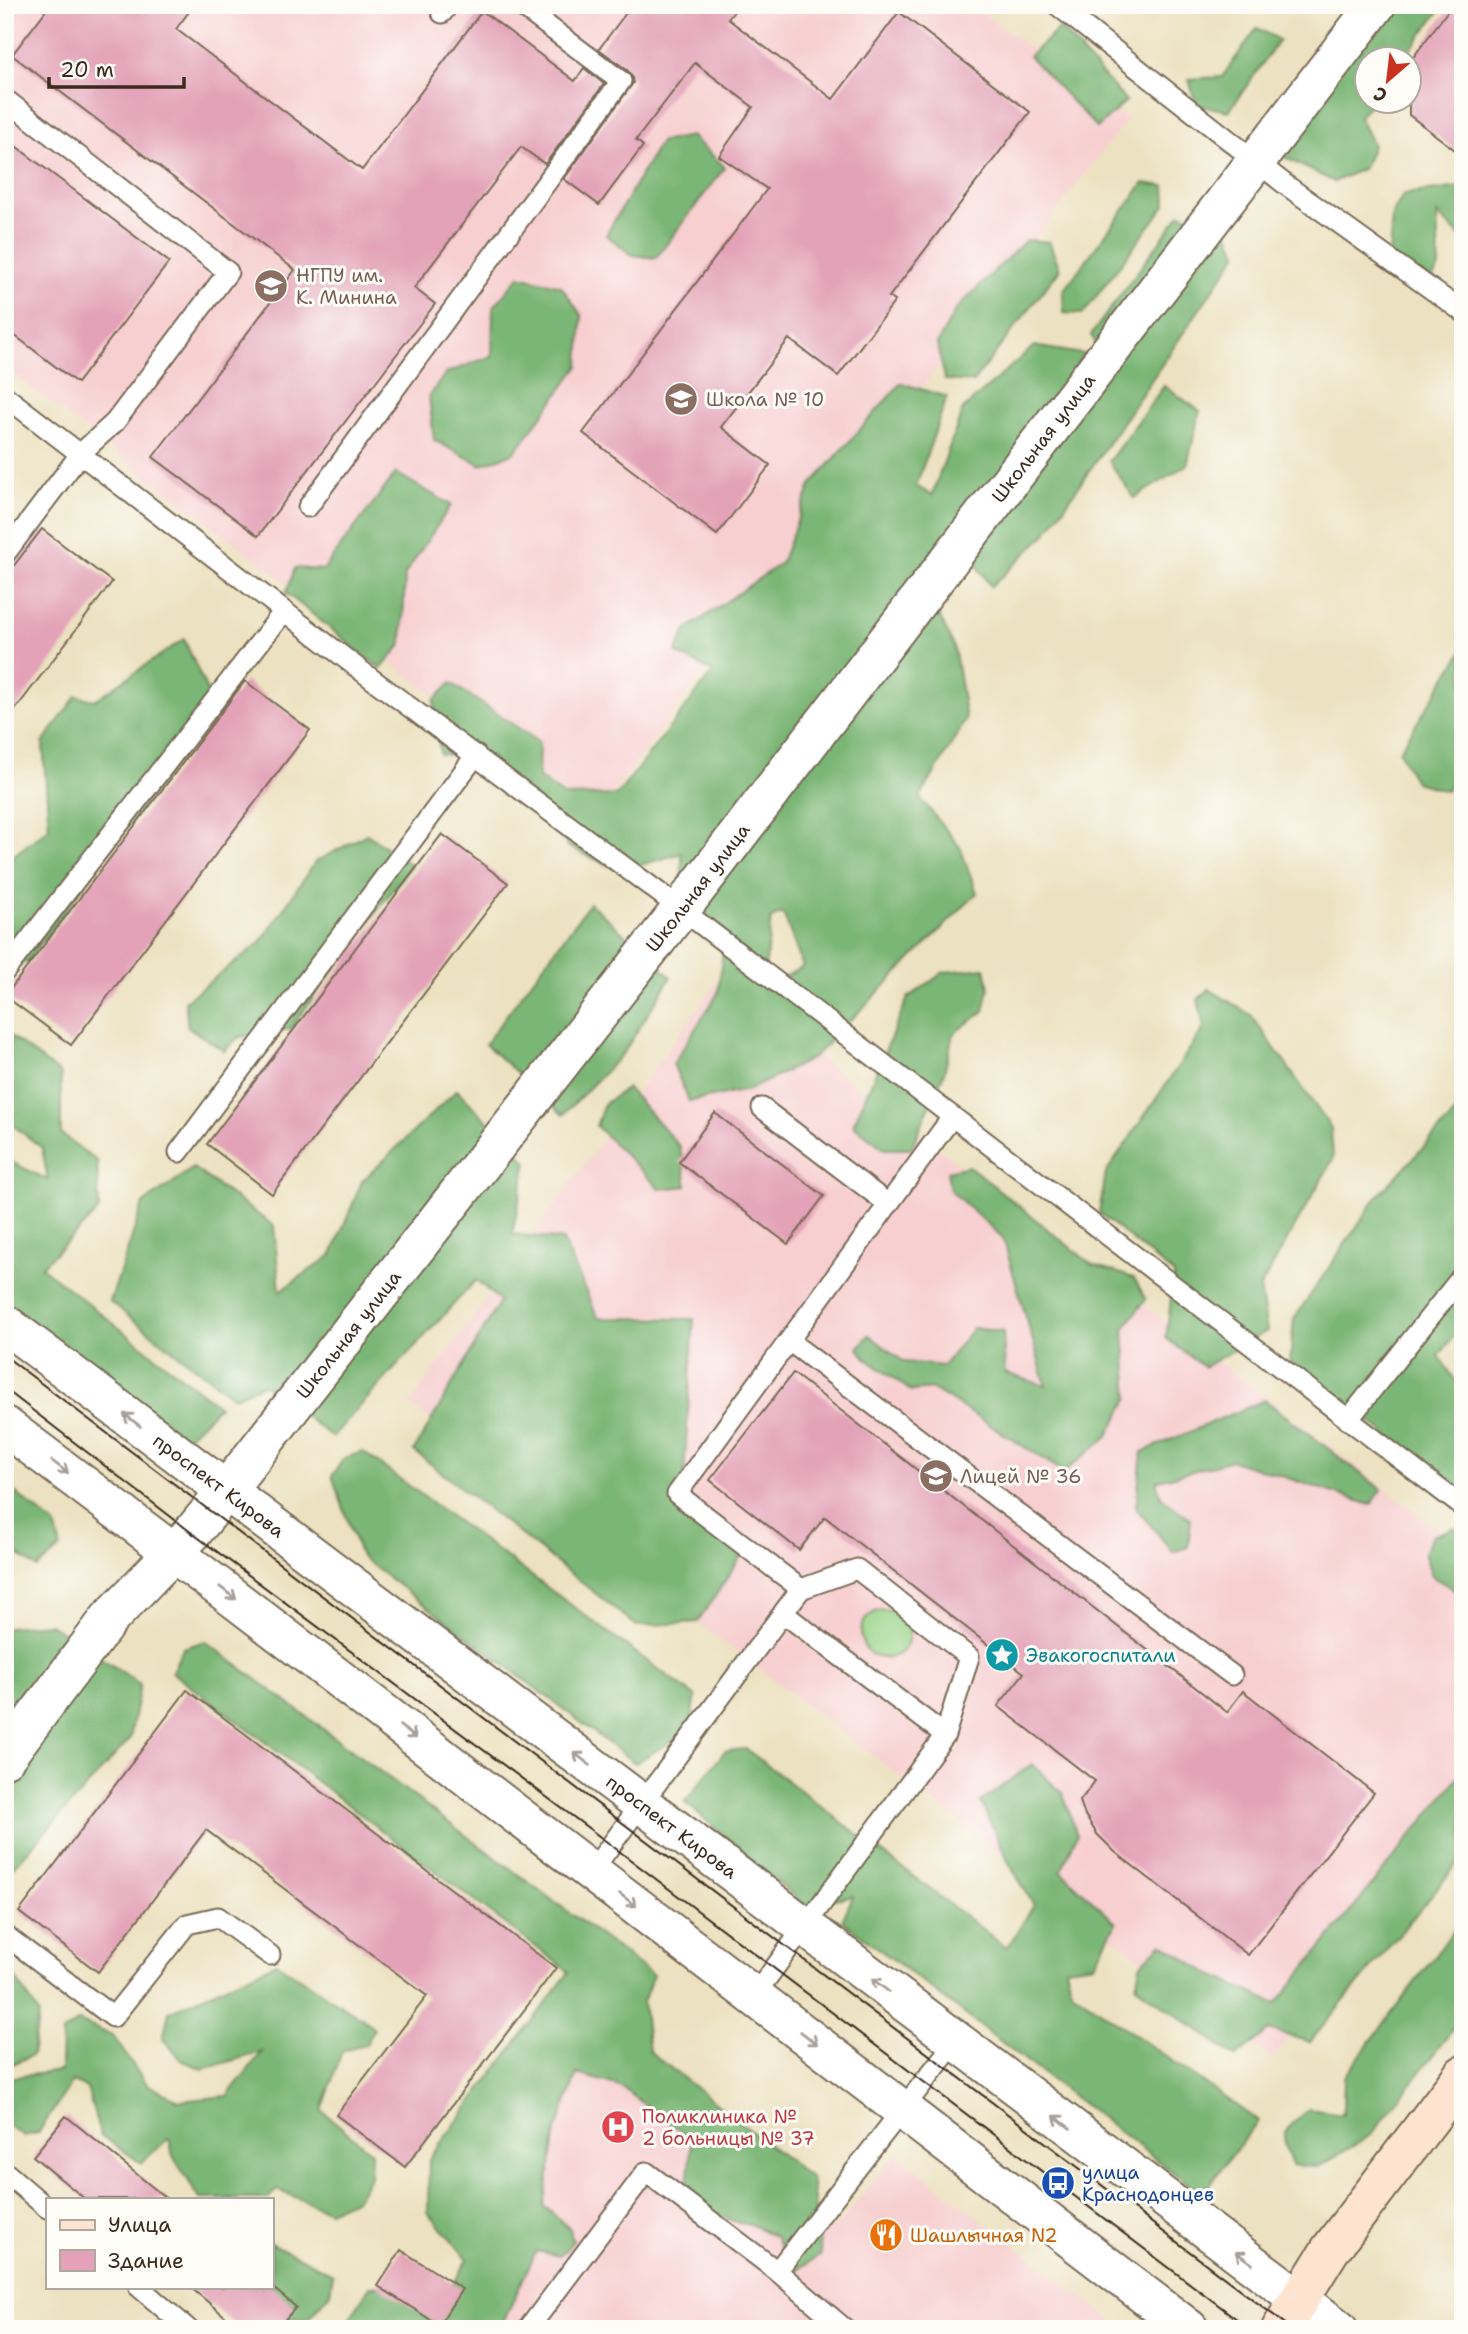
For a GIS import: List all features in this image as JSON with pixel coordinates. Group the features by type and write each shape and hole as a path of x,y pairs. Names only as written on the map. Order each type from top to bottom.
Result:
{"main road":[{"path":"1293,2319 1330,2250 1463,2075"}],"street":[{"name":"Школьная улица","path":"5,1758 109,1619 192,1533 681,909 1376,5"},
{"name":"проспект Кирова","path":"5,1324 956,2042 1293,2319 1338,2329"},
{"path":"5,1426 1189,2329"}],"lane":[{"path":"308,507 621,81 520,5"},
{"path":"1057,5 1286,186 1463,312"},
{"path":"5,99 228,272 115,422 81,453 5,554"},
{"path":"5,396 1463,1507"},
{"path":"5,971 284,611"},
{"path":"180,1152 476,755"},
{"path":"762,1108 888,1204"},
{"path":"801,1589 677,1494 951,1117"},
{"path":"1348,1420 1463,1276"},
{"path":"789,1341 1232,1675"},
{"path":"591,1872 801,1589 858,1569 969,1657 945,1734 754,1996"},
{"path":"783,1613 945,1734"},
{"path":"5,1935 113,2017 187,1924 218,1917 270,1955"},
{"path":"777,2271 956,2042"},
{"path":"5,2172 46,2207"},
{"path":"527,2329 646,2172 777,2271 845,2329"},
{"path":"140,2288 188,2329"}],"shaded area":[{"path":"5,5 971,5 1127,119 594,817 5,368","holes":["613,123 643,146 599,205 568,182"]},
{"name":"Лицей № 36","path":"718,981 1463,1548 1463,1820 1272,2059 410,1404"},
{"name":"Поликлиника № 2 больницы № 37","path":"599,2044 834,2229 896,2154 1123,2329 475,2329 467,2209"}],"green space":[{"path":"1379,5 1444,5 1413,46 1353,46"},
{"path":"1060,28 1126,101 1097,128 1029,56"},
{"path":"1257,28 1279,40 1229,111 1196,105 1189,79 1222,77"},
{"path":"1352,47 1352,116 1360,116 1373,145 1364,168 1334,182 1282,156"},
{"path":"691,136 725,167 656,258 632,255 606,235 660,142"},
{"path":"1144,183 1165,186 1166,204 1083,314 1064,313 1063,291"},
{"path":"1463,187 1463,239 1437,214 1439,267 1430,282 1407,285 1388,273 1392,214 1404,194"},
{"path":"1180,214 1224,225 1238,253 1046,534 991,587 973,560 1104,357 1091,335"},
{"path":"1026,240 1049,242 1060,269 973,382 945,380 937,344 956,309"},
{"path":"519,276 561,286 582,316 579,366 514,453 481,465 434,440 429,396 446,373 492,356 493,308"},
{"path":"1034,346 1088,355 921,580 954,646 966,719 920,798 960,847 977,893 813,1058 749,1090 689,1101 673,1064 718,993 725,933 681,909 682,853 620,871 569,847 491,758 440,754 434,700 451,683 539,742 538,777 564,796 617,795 713,672 676,653 686,630 781,563 811,485 901,383 947,397 916,486 932,495 963,409","holes":["783,913 803,967 763,989 771,918"]},
{"path":"1164,386 1200,411 1187,465 1134,498 1109,461"},
{"path":"396,473 451,505 405,574 402,644 381,669 286,593 295,568 323,570"},
{"path":"184,639 215,709 27,962 5,964 5,862 49,828 43,743 76,696 95,700"},
{"path":"1463,651 1463,769 1446,791 1415,782 1399,751"},
{"path":"367,834 411,865 290,1029 239,1037 224,1051 188,1027 185,1001 261,942 315,862"},
{"path":"590,903 671,977 624,1052 563,1115 485,1044"},
{"path":"985,968 989,988 984,1011 953,1034 944,1073 911,1149 884,1149 853,1125 908,998 944,972"},
{"path":"1209,989 1251,1015 1331,1128 1333,1159 1260,1288 1267,1331 1204,1367 1166,1338 1174,1274 1099,1213 1106,1173 1204,1028 1198,999"},
{"path":"5,1032 61,1074 61,1134 97,1161 99,1210 41,1267 219,1406 186,1439 5,1301 5,1159 48,1180 42,1148 5,1119"},
{"path":"627,1088 680,1147 687,1186 660,1189 596,1126 604,1104"},
{"path":"457,1090 527,1162 512,1234 563,1240 598,1318 694,1319 682,1505 744,1552 698,1622 637,1626 414,1451 500,1301 476,1280 332,1437 263,1384 234,1397 110,1302 143,1204 193,1168 274,1226 280,1291 332,1255 362,1181"},
{"path":"1463,1105 1463,1324 1439,1356 1463,1392 1463,1493 1290,1361 1294,1319 1377,1197"},
{"path":"969,1166 1091,1264 1134,1278 1146,1299 1124,1329 1129,1398 1107,1437 1064,1472 933,1389 911,1391 868,1360 858,1348 869,1335 904,1362 943,1366 973,1328 1003,1332 1005,1373 1046,1386 1003,1238 950,1190 947,1171"},
{"path":"1265,1400 1382,1490 1371,1505 1232,1460 1156,1481 1161,1497 1191,1520 1188,1547 1173,1552 1136,1508 1142,1452"},
{"path":"363,1452 696,1697 689,1731 635,1763 361,1557 332,1476 344,1458"},
{"path":"5,1484 55,1525 61,1548 37,1568 5,1544"},
{"path":"1454,1528 1463,1535 1463,1595 1432,1576 1424,1553 1432,1536"},
{"path":"885,1610 902,1617 909,1634 902,1651 885,1658 868,1651 861,1634 868,1617"},
{"path":"50,1624 140,1684 130,1739 5,1876 5,1631 9,1627"},
{"path":"205,1641 653,1975 643,2002 649,2051 811,2178 821,2255 791,2273 776,2237 752,2225 704,2210 687,2184 692,2140 620,2086 577,2074 556,2131 544,2206 570,2229 573,2241 560,2256 536,2251 500,2329 351,2329 350,2318 370,2286 387,2285 435,2315 468,2259 428,2213 429,2159 569,1972 172,1672 183,1648"},
{"path":"746,1749 1007,1948 1034,1905 1009,1863 981,1802 1032,1764 1063,1794 1077,1835 1061,1871 1116,1923 1094,1964 1066,1968 1072,1991 1258,2121 1202,2194 842,1921 853,1896 803,1904 685,1802 725,1751"},
{"path":"1463,1771 1463,1857 1310,2042 1269,2030 1236,2057 1136,1986 1140,1965 1162,1943 1210,1974 1276,2004"},
{"path":"1463,1918 1463,2016 1371,2135 1318,2167 1292,2165 1285,2145 1288,2128 1309,2109 1343,2114 1344,2077"},
{"path":"5,1962 39,2014 32,2055 11,2065 5,2060"},
{"path":"276,1963 363,2019 374,2029 366,2045 342,2051 322,2111 371,2152 370,2177 357,2199 329,2211 277,2190 268,2198 199,2198 173,2156 169,2138 141,2163 100,2135 87,2088 72,2082 38,2133 24,2136 5,2124 5,2080 61,2071 62,2033 79,2021 113,2036 146,2084 179,2101 227,2096 262,2052 203,2069 183,2061 163,2039 169,2012"},
{"path":"273,2244 333,2274 330,2293 308,2319 241,2315 205,2300 215,2288 273,2288"}],"building":[{"path":"50,5 194,5 176,29 362,170 482,11 575,81 584,68 604,84 545,164 521,147 414,288 435,304 258,536 153,457 295,270 12,55"},
{"path":"632,5 739,5 728,19 833,99 899,12 1030,112 889,297 895,301 838,376 789,339 721,427 770,465 717,535 583,433 767,189 719,156 753,107 695,63 636,140 643,146 599,205 564,179 633,83 628,71 599,49"},
{"path":"1452,5 1463,5 1463,156 1410,116 1422,116 1422,46"},
{"path":"5,138 169,262 77,383 5,328"},
{"path":"42,529 112,582 5,723 5,577"},
{"path":"245,681 310,730 71,1045 5,996"},
{"path":"442,834 508,883 272,1194 207,1144"},
{"path":"715,1113 824,1196 788,1244 679,1162"},
{"path":"793,1373 1227,1712 1243,1691 1374,1793 1248,1955 1115,1852 1097,1834 1080,1801 1095,1781 998,1706 1024,1673 825,1517 799,1550 710,1480"},
{"path":"187,1690 556,1968 405,2167 336,2115 427,1996 206,1830 98,1972 19,1912"},
{"path":"66,2116 166,2198 84,2198 33,2156"},
{"path":"401,2250 462,2289 439,2325 378,2286"},
{"path":"191,2288 273,2288 296,2307 277,2329 240,2329"}],"tram line":[{"path":"5,1356 1292,2329"},
{"path":"5,1389 192,1533 611,1845 1250,2329"}],"place":[{"name":"НГПУ им. К. Минина","path":"271,286"},
{"name":"Школа № 10","path":"681,399"},
{"name":"Лицей № 36","path":"936,1476"},
{"name":"Эвакогоспитали","path":"1002,1655"},
{"name":"Поликлиника № 2 больницы № 37","path":"618,2127"},
{"name":"улица Краснодонцев","path":"1058,2183"},
{"name":"Шашлычная N2","path":"886,2235"}]}
